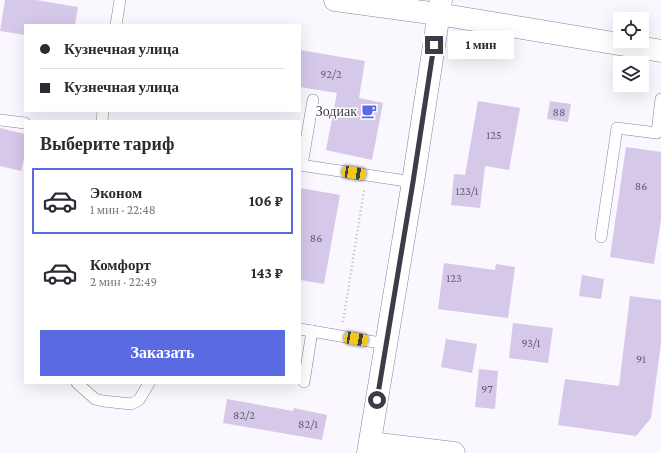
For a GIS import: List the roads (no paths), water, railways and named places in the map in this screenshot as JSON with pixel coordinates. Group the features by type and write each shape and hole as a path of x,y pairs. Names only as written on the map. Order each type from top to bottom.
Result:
{"street":[{"path":"336,0 439,7 661,51"},
{"path":"439,7 413,182 369,448 454,453"}],"lane":[{"path":"116,24 120,0"},
{"path":"601,237 618,128 657,133 661,99"},
{"path":"314,100 301,165 413,182"},
{"path":"0,120 24,123"},
{"path":"301,329 386,344"},
{"path":"304,382 312,331"},
{"path":"77,384 95,399 131,404 139,400 148,384"}],"place":[{"name":"Зодиак","path":"369,111"}]}
